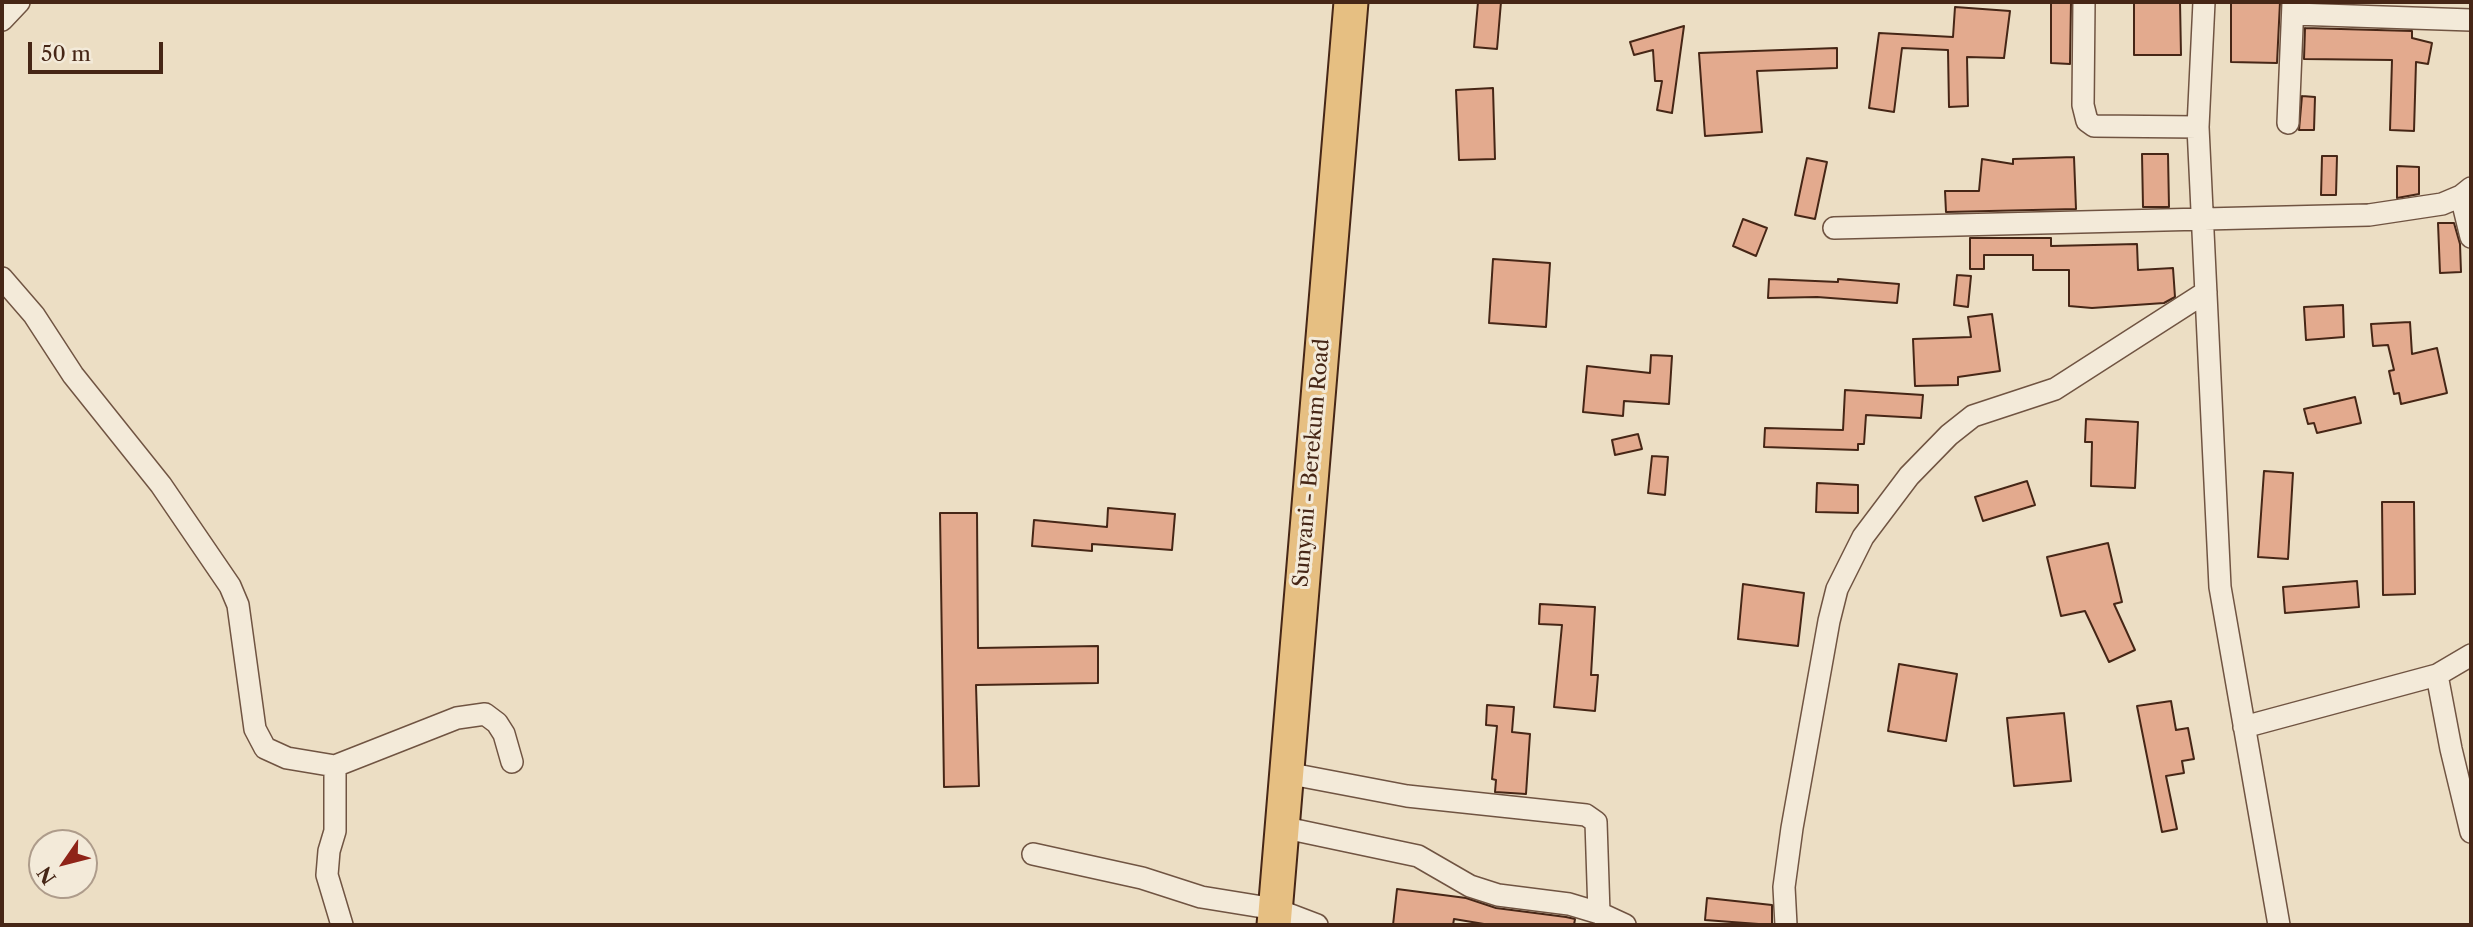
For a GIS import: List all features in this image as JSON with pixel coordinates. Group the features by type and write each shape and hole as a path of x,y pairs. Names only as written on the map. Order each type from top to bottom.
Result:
{"main road":[{"name":"Sunyani - Berekum Road","path":"1275,917 1351,2"}],"street":[{"path":"2,20 19,2"},
{"path":"2084,2 2083,106 2087,121 2094,126 2198,127"},
{"path":"2204,2 2198,127 2220,587 2279,925"},
{"path":"2288,123 2294,8 2471,20"},
{"path":"1834,228 2369,215 2442,204 2466,192 2471,237"},
{"path":"2,278 34,314 73,375 161,485 230,586 238,605 259,742 275,755 335,766 457,718 485,715 497,723 504,734 512,762"},
{"path":"1786,925 1784,887 1792,828 1829,621 1837,589 1863,537 1909,476 1949,435 1973,416 2055,389 2206,292"},
{"path":"2244,727 2437,675 2471,655"},
{"path":"2437,675 2471,832"},
{"path":"335,766 335,831 329,851 327,875 342,925"},
{"path":"1286,773 1407,796 1586,815 1596,822 1600,913"},
{"path":"1281,827 1418,856 1470,886 1498,895 1569,904 1600,913 1625,925"},
{"path":"1032,854 1142,878 1275,917 1317,925"}],"building":[{"path":"1478,2 1501,2 1497,49 1474,47"},
{"path":"2051,2 2071,2 2070,64 2051,63"},
{"path":"2134,2 2180,2 2181,55 2134,55"},
{"path":"2231,2 2280,2 2277,63 2231,62"},
{"path":"1955,7 2010,11 2004,58 1967,57 1968,106 1949,107 1948,50 1902,48 1894,112 1869,108 1879,33 1953,37"},
{"path":"1684,26 1672,113 1657,110 1662,81 1655,81 1653,50 1634,55 1630,42"},
{"path":"2305,28 2412,31 2412,38 2432,43 2428,64 2416,62 2414,131 2390,130 2392,60 2304,59"},
{"path":"1837,48 1837,68 1757,71 1762,132 1705,136 1699,53"},
{"path":"1493,88 1495,159 1459,160 1456,90"},
{"path":"2302,96 2315,97 2314,130 2299,130"},
{"path":"2142,154 2168,154 2169,207 2143,207"},
{"path":"2322,156 2337,156 2336,195 2321,195"},
{"path":"2074,157 2076,209 1946,212 1945,191 1979,191 1982,159 2013,164 2013,159"},
{"path":"1807,158 1827,162 1815,219 1795,215"},
{"path":"2397,166 2419,167 2419,194 2397,198"},
{"path":"1743,219 1767,228 1756,256 1733,246"},
{"path":"2438,223 2454,223 2460,244 2461,272 2440,273"},
{"path":"1970,238 2051,238 2051,246 2137,244 2138,270 2173,268 2175,297 2164,303 2092,308 2069,306 2069,270 2033,270 2033,255 1984,255 1984,269 1970,269"},
{"path":"1493,259 1550,263 1546,327 1489,323"},
{"path":"1957,275 1971,276 1968,307 1954,305"},
{"path":"1769,279 1838,282 1838,279 1899,284 1897,303 1817,297 1768,298"},
{"path":"2343,305 2344,337 2306,340 2304,307"},
{"path":"1992,314 2000,371 1958,377 1958,385 1915,386 1913,339 1971,337 1968,317"},
{"path":"2410,322 2412,354 2437,348 2447,393 2401,404 2399,393 2394,394 2389,371 2394,370 2388,345 2373,346 2371,324"},
{"path":"1651,355 1672,356 1669,404 1624,401 1623,416 1583,412 1587,366 1650,373"},
{"path":"1845,390 1923,395 1921,418 1866,415 1864,444 1858,444 1858,450 1764,447 1765,428 1843,430"},
{"path":"2355,397 2361,423 2317,433 2314,423 2308,424 2304,409"},
{"path":"2086,419 2138,422 2135,488 2091,486 2092,442 2085,442"},
{"path":"1638,434 1642,449 1615,455 1612,440"},
{"path":"1652,456 1668,457 1665,495 1648,493"},
{"path":"2264,471 2293,473 2288,559 2258,557"},
{"path":"2027,481 2035,505 1983,521 1975,497"},
{"path":"1817,483 1858,485 1858,513 1816,512"},
{"path":"2382,502 2414,502 2415,594 2383,595"},
{"path":"1108,508 1175,514 1172,550 1092,544 1092,551 1032,546 1034,520 1107,527"},
{"path":"940,513 977,513 978,648 1098,646 1098,683 976,685 979,786 944,787"},
{"path":"2108,543 2122,602 2114,604 2135,650 2109,662 2085,611 2061,616 2047,557"},
{"path":"2357,581 2359,607 2285,613 2283,587"},
{"path":"1743,584 1804,593 1798,646 1738,639"},
{"path":"1540,604 1595,607 1591,675 1598,675 1595,711 1554,707 1562,625 1539,624"},
{"path":"1899,664 1957,674 1946,741 1888,731"},
{"path":"2171,701 2176,730 2188,728 2194,759 2182,761 2184,773 2166,776 2177,829 2162,832 2137,706"},
{"path":"1487,705 1514,707 1512,732 1530,734 1526,794 1495,792 1496,780 1492,779 1497,726 1486,725"},
{"path":"2064,713 2071,781 2014,786 2007,718"},
{"path":"1397,889 1466,898 1496,908 1566,917 1575,919 1574,925 1490,925 1454,919 1453,925 1393,925"},
{"path":"1707,898 1772,905 1772,925 1705,920"}]}
